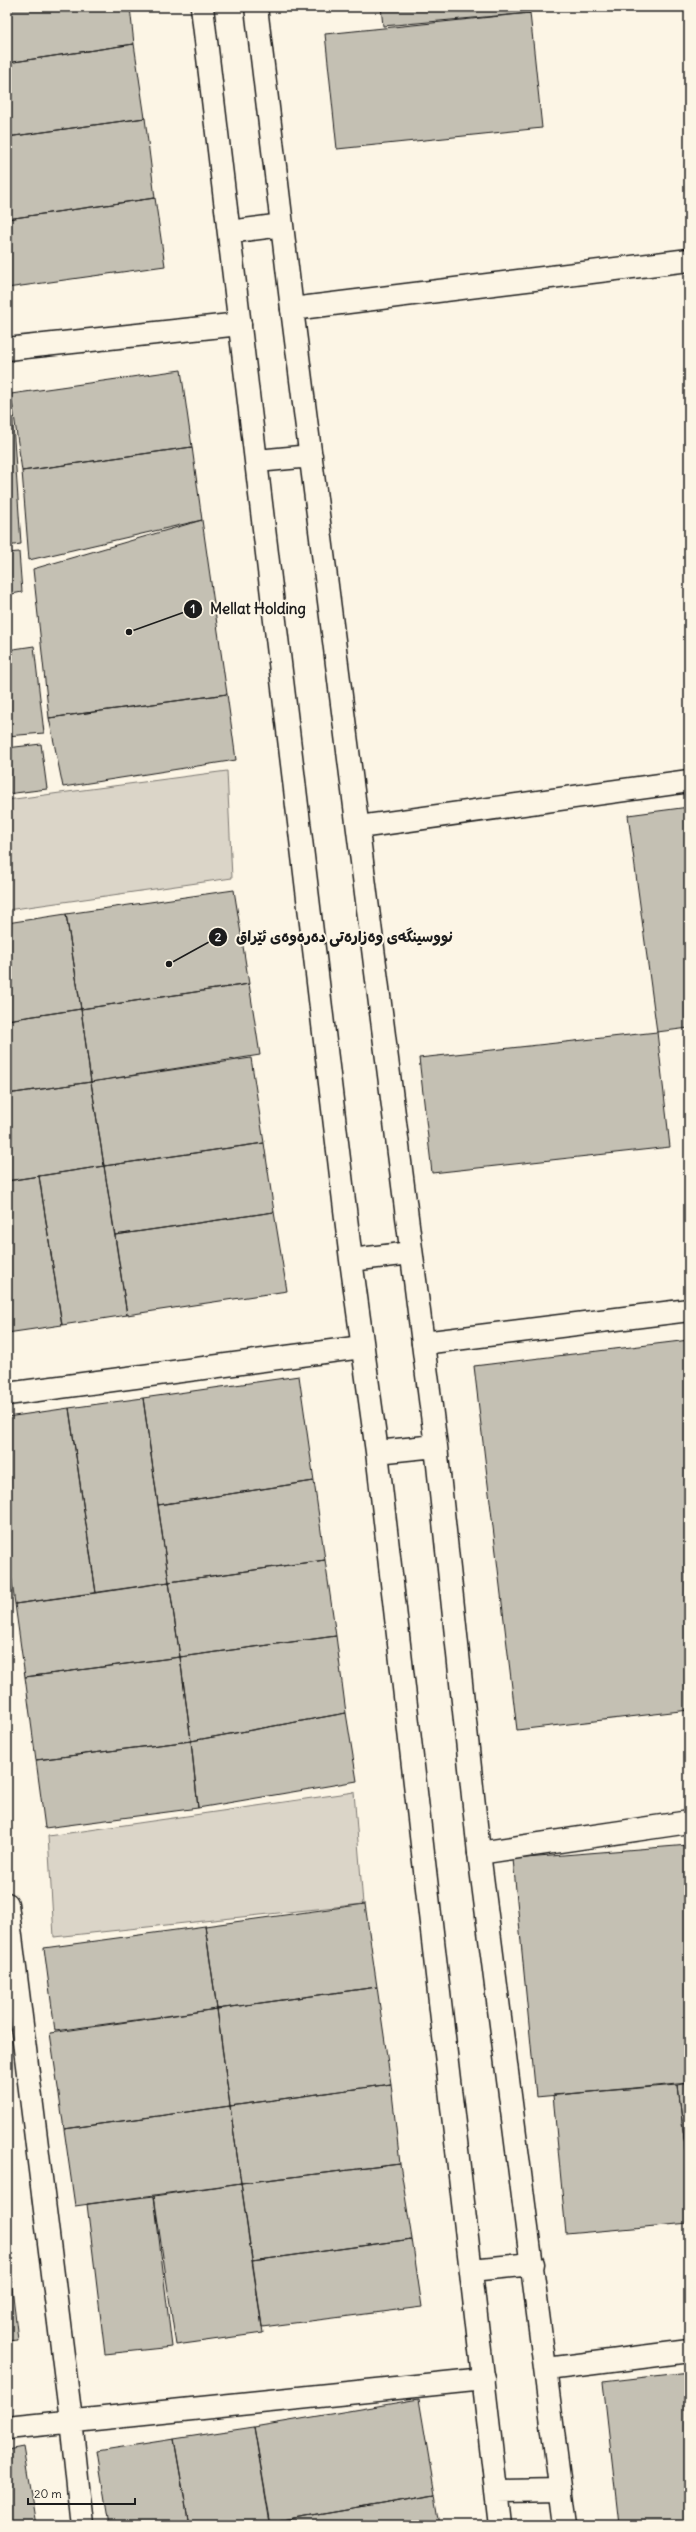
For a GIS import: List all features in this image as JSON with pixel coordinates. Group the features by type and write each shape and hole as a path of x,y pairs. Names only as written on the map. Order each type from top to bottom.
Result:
{"street":[{"path":"202,7 351,1260 376,1452 500,2525"},
{"path":"256,7 292,309 359,827 436,1446 479,1853 533,2264 565,2525"},
{"path":"229,232 282,225"},
{"path":"292,309 689,260"},
{"path":"7,349 240,324"},
{"path":"257,461 311,456"},
{"path":"359,827 689,781"},
{"path":"351,1260 411,1253"},
{"path":"423,1344 689,1310"},
{"path":"7,1394 362,1347"},
{"path":"376,1452 436,1446"},
{"path":"479,1853 689,1822"},
{"path":"7,1904 15,2053 71,2420 82,2525"},
{"path":"471,2270 533,2264"},
{"path":"546,2369 689,2351"},
{"path":"7,2428 71,2420 484,2379"},
{"path":"496,2491 561,2490"}],"shaded area":[{"path":"227,771 232,878 7,910 7,800"},
{"path":"354,1792 363,1904 54,1937 48,1836"}],"building":[{"path":"7,7 130,7 134,44 7,63"},
{"path":"381,7 529,7 530,13 383,26"},
{"path":"530,13 542,128 337,149 325,34"},
{"path":"134,44 145,118 7,137 7,63"},
{"path":"145,118 155,198 7,219 7,137"},
{"path":"155,198 165,266 7,288 7,219"},
{"path":"181,370 192,447 22,471 11,394"},
{"path":"7,394 11,394 21,544 7,546"},
{"path":"192,447 202,520 29,560 22,471"},
{"path":"202,520 227,694 49,718 33,569"},
{"path":"19,552 22,592 7,595 7,553"},
{"path":"34,646 44,733 7,736 7,650"},
{"path":"227,694 236,760 63,787 49,718"},
{"path":"41,744 47,789 7,794 7,748"},
{"path":"689,807 689,1028 657,1032 628,815"},
{"path":"234,890 249,984 81,1009 66,914"},
{"path":"66,914 81,1009 7,1020 7,923"},
{"path":"249,984 260,1055 91,1082 81,1009"},
{"path":"81,1009 91,1082 7,1094 7,1020"},
{"path":"657,1032 670,1147 432,1173 419,1058"},
{"path":"251,1058 264,1143 104,1166 91,1082"},
{"path":"91,1082 104,1166 7,1181 7,1094"},
{"path":"264,1143 274,1212 115,1235 104,1166"},
{"path":"104,1166 127,1315 62,1325 39,1176"},
{"path":"39,1176 62,1325 7,1333 7,1181"},
{"path":"274,1212 287,1291 127,1315 115,1235"},
{"path":"689,1340 689,1710 517,1730 474,1366"},
{"path":"299,1376 314,1481 158,1505 143,1398"},
{"path":"143,1398 169,1582 96,1593 69,1408"},
{"path":"69,1408 96,1593 15,1604 7,1545 7,1417"},
{"path":"314,1481 325,1560 169,1582 158,1505"},
{"path":"325,1560 336,1636 180,1657 169,1582"},
{"path":"169,1582 180,1657 25,1677 15,1604"},
{"path":"336,1636 346,1713 191,1741 180,1657"},
{"path":"180,1657 191,1741 36,1760 25,1677"},
{"path":"346,1713 357,1781 198,1808 191,1741"},
{"path":"191,1741 198,1808 45,1828 36,1760"},
{"path":"689,1845 689,2083 536,2097 513,1859"},
{"path":"365,1904 377,1987 217,2009 205,1926"},
{"path":"205,1926 217,2009 55,2031 44,1948"},
{"path":"377,1987 391,2084 230,2106 217,2009"},
{"path":"217,2009 230,2106 64,2129 50,2033"},
{"path":"689,2083 689,2183 678,2085"},
{"path":"391,2084 400,2164 241,2183 230,2106"},
{"path":"678,2085 689,2183 689,2223 566,2234 553,2095"},
{"path":"230,2106 241,2183 75,2206 64,2129"},
{"path":"400,2164 412,2239 252,2261 241,2183"},
{"path":"241,2183 263,2333 176,2345 154,2196"},
{"path":"154,2196 172,2347 105,2354 87,2204"},
{"path":"412,2239 422,2307 262,2327 252,2261"},
{"path":"7,2242 18,2340 7,2341"},
{"path":"689,2372 689,2525 619,2525 603,2382"},
{"path":"419,2399 435,2495 270,2523 254,2427"},
{"path":"254,2427 271,2525 189,2525 174,2439"},
{"path":"174,2439 189,2525 109,2525 97,2451"},
{"path":"23,2447 36,2525 7,2525 7,2450"},
{"path":"435,2495 440,2525 271,2525 270,2523"}],"place":[{"name":"Mellat Holding","path":"129,632"},
{"name":"نووسینگەی وەزارەتی دەرەوەی ئێراق","path":"169,964"}]}
